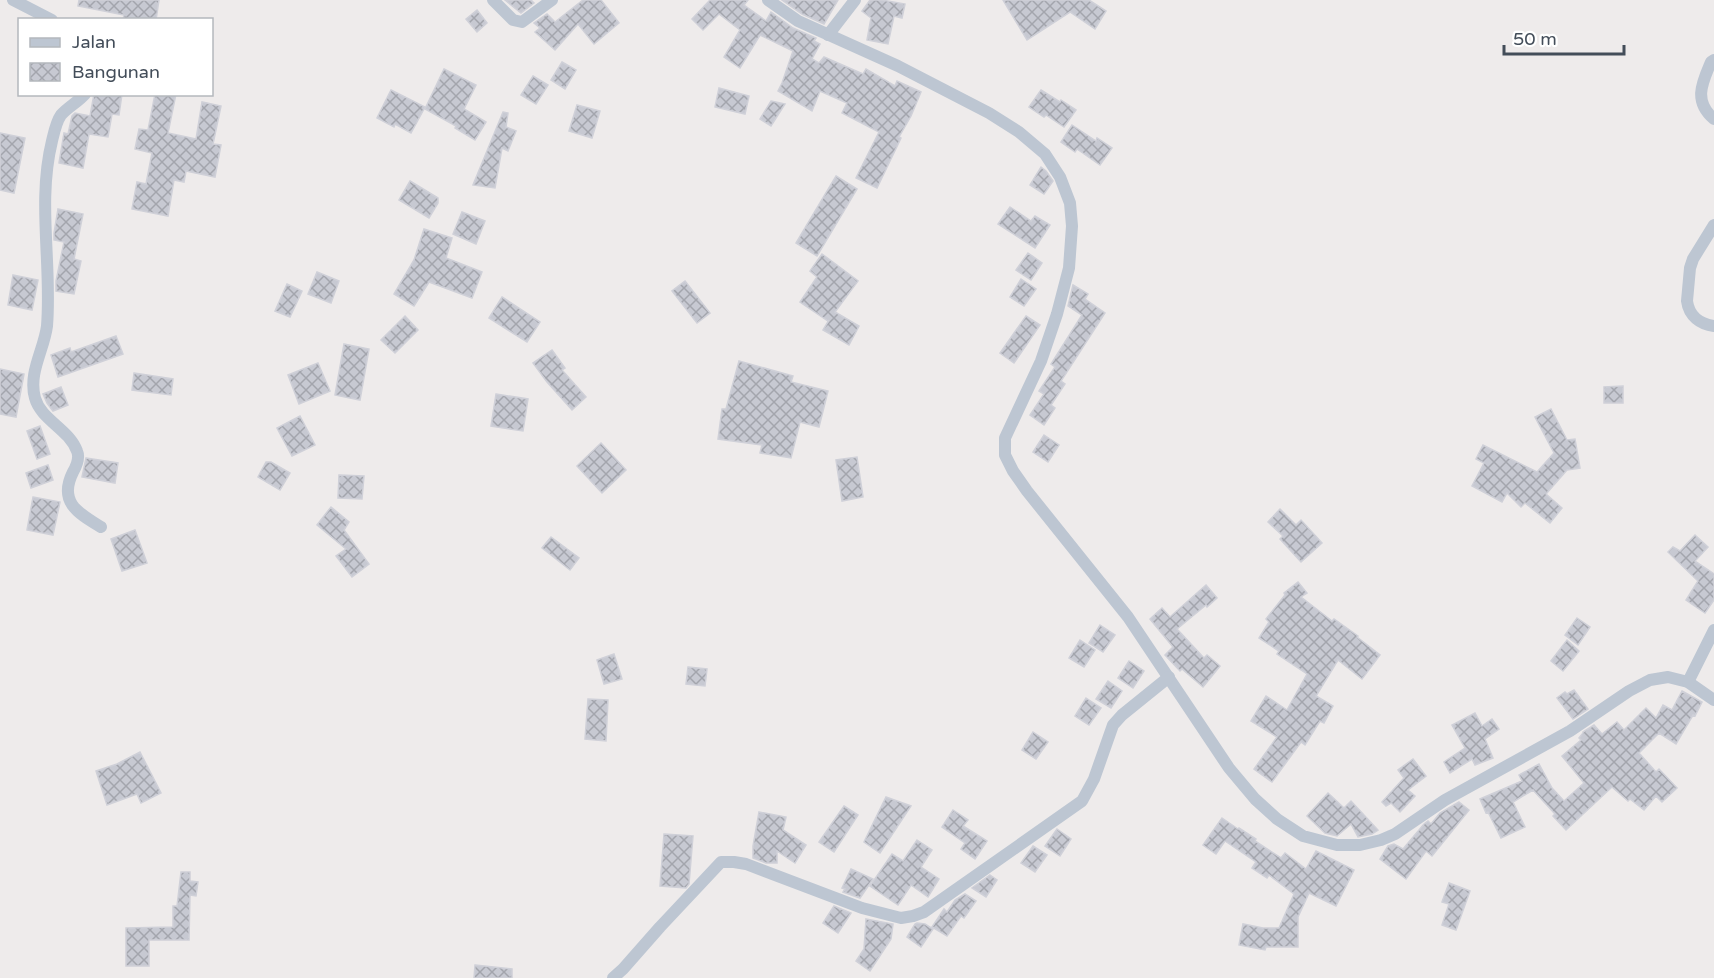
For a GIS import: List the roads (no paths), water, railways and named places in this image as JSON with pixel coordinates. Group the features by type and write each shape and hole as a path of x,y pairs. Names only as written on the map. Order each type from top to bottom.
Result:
{"street":[{"path":"13,0 48,18"},
{"path":"493,0 513,20 522,22 552,0"},
{"path":"768,0 798,21 898,66 989,113 1019,132 1045,154 1060,177 1070,203 1072,226 1068,268 1057,314 1041,362 1005,438 1005,455 1027,491 1128,617 1229,768 1269,812 1303,836 1337,845 1360,845 1381,840 1395,834 1445,800 1570,731 1629,691 1650,680 1668,677 1688,682 1714,700"},
{"path":"828,35 855,0"},
{"path":"1714,60 1703,80 1701,91 1703,106 1714,118"},
{"path":"83,96 60,116 49,154 44,194 48,303 46,330 34,374 34,386 35,398 44,414 71,441 78,452 78,463 69,481 67,495 71,506 101,527"},
{"path":"1714,225 1693,259 1687,302 1690,311 1700,322 1714,326"},
{"path":"1688,682 1714,630"},
{"path":"613,978 721,862 746,864 862,908 901,918 924,912 1082,801 1094,779 1113,725 1168,677"}]}
